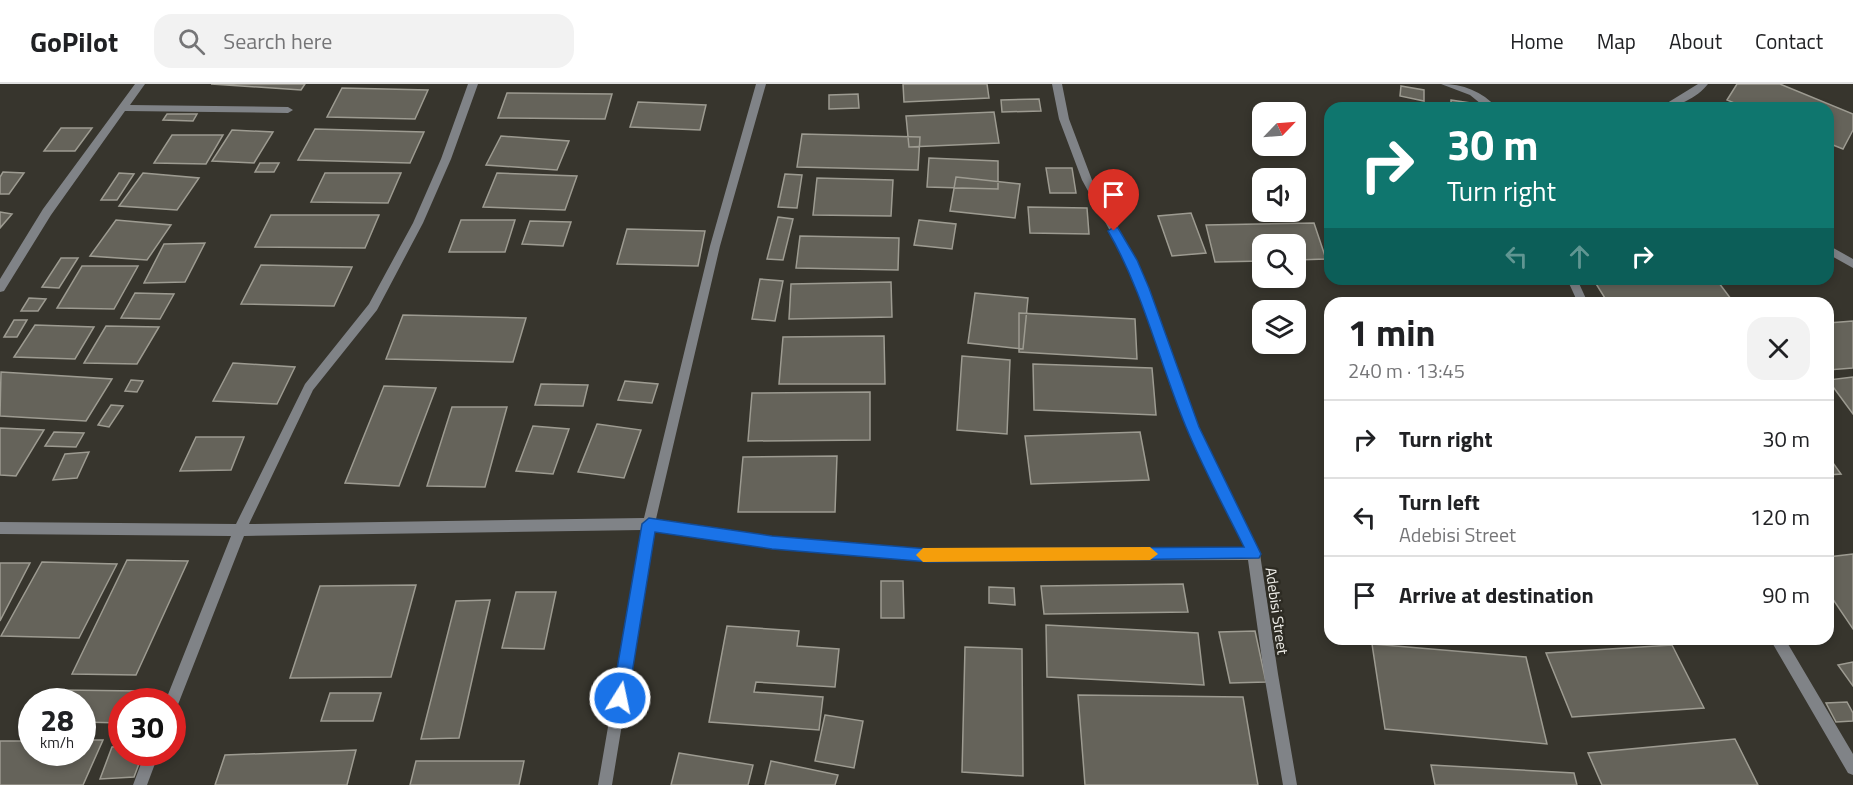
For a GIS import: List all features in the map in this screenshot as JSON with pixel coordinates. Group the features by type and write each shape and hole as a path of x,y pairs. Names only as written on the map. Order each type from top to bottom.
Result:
{"street":[{"path":"0,288 47,213 140,84"},
{"path":"178,688 240,530 309,387 373,307 418,224 446,159 473,84"},
{"path":"605,785 649,524 715,246 761,84"},
{"name":"Adebisi Street","path":"1057,84 1064,119 1087,180 1131,260 1193,427 1254,554 1290,785"},
{"path":"1446,84 1473,93 1484,102"},
{"path":"1674,102 1702,84"},
{"path":"122,108 288,110"},
{"path":"1834,253 1853,264"},
{"path":"0,528 240,530 649,524 772,543 929,555 1254,554"},
{"path":"1781,645 1853,768"},
{"path":"140,785 147,766"}],"building":[{"path":"211,84 305,84 301,90"},
{"path":"903,84 987,84 989,98 904,102"},
{"path":"1737,84 1780,84 1824,102 1732,102 1727,100"},
{"path":"1401,86 1424,90 1424,101 1400,96"},
{"path":"342,88 428,90 415,119 327,117"},
{"path":"507,93 612,94 605,119 498,118"},
{"path":"858,94 859,108 829,109 829,95"},
{"path":"1039,99 1041,111 1002,112 1001,100"},
{"path":"638,102 706,105 700,130 630,127"},
{"path":"1834,106 1853,114 1853,130 1843,149 1834,145"},
{"path":"994,112 999,143 909,147 906,116"},
{"path":"167,114 197,114 193,121 163,120"},
{"path":"61,128 92,128 75,151 44,151"},
{"path":"315,129 424,132 410,163 298,160"},
{"path":"232,130 273,132 254,163 212,161"},
{"path":"802,134 920,137 918,170 797,167"},
{"path":"172,135 223,135 206,164 154,163"},
{"path":"501,136 569,141 557,170 486,165"},
{"path":"929,158 998,161 998,189 927,187"},
{"path":"260,163 279,163 274,172 255,172"},
{"path":"1046,168 1072,168 1076,193 1050,193"},
{"path":"3,172 24,173 9,194 0,194 0,177"},
{"path":"119,173 134,174 117,200 101,200"},
{"path":"143,173 199,178 177,210 119,206"},
{"path":"325,173 401,173 388,203 311,202"},
{"path":"497,173 577,176 565,210 483,207"},
{"path":"785,174 802,175 797,208 778,207"},
{"path":"956,177 1020,184 1015,218 950,211"},
{"path":"817,178 893,180 891,216 813,215"},
{"path":"1028,207 1087,208 1089,234 1030,233"},
{"path":"0,212 12,214 0,228"},
{"path":"1191,213 1206,253 1172,256 1158,216"},
{"path":"271,215 379,215 365,248 255,247"},
{"path":"778,217 793,219 783,260 767,259"},
{"path":"116,220 171,225 147,260 90,256"},
{"path":"461,220 515,220 505,252 449,252"},
{"path":"919,220 956,224 952,249 914,245"},
{"path":"530,221 571,222 563,246 522,244"},
{"path":"1314,223 1324,253 1324,259 1306,260 1306,234 1252,234 1252,261 1215,262 1206,225"},
{"path":"627,229 705,231 698,266 617,264"},
{"path":"800,236 899,238 898,270 796,268"},
{"path":"205,243 185,282 144,283 164,244"},
{"path":"61,258 78,258 59,288 42,287"},
{"path":"261,265 352,267 334,306 241,304"},
{"path":"82,266 138,266 114,309 57,308"},
{"path":"760,279 783,281 775,321 752,319"},
{"path":"891,282 892,317 789,319 791,284"},
{"path":"1597,285 1720,285 1730,297 1604,297"},
{"path":"135,293 174,294 160,319 121,318"},
{"path":"975,293 1028,298 1023,349 968,343"},
{"path":"29,298 46,299 38,311 21,311"},
{"path":"1019,313 1135,319 1137,359 1019,352"},
{"path":"403,315 526,318 513,362 386,359"},
{"path":"14,320 27,320 17,337 4,337"},
{"path":"1853,321 1853,368 1834,370 1834,323"},
{"path":"35,325 94,327 75,359 14,357"},
{"path":"106,326 159,327 137,364 84,363"},
{"path":"884,336 885,384 779,384 783,337"},
{"path":"962,356 1010,360 1007,434 957,430"},
{"path":"233,363 295,367 277,404 213,401"},
{"path":"1033,364 1152,368 1156,415 1034,410"},
{"path":"1,372 112,379 86,421 0,416"},
{"path":"1853,377 1853,414 1834,388 1834,379"},
{"path":"131,380 143,381 137,392 125,391"},
{"path":"625,381 658,384 652,403 618,400"},
{"path":"541,384 588,385 583,406 535,405"},
{"path":"384,386 436,388 399,486 345,483"},
{"path":"870,392 870,440 748,441 752,393"},
{"path":"111,405 123,406 109,427 98,425"},
{"path":"452,407 507,407 485,487 427,486"},
{"path":"597,424 641,430 624,478 578,472"},
{"path":"533,426 569,429 553,474 516,471"},
{"path":"0,428 44,430 16,476 0,475"},
{"path":"54,432 84,433 76,447 45,446"},
{"path":"1140,432 1149,480 1031,484 1025,436"},
{"path":"196,437 244,437 231,470 180,471"},
{"path":"89,452 77,478 53,480 65,454"},
{"path":"837,456 835,512 738,512 743,457"},
{"path":"1834,464 1841,474 1834,475"},
{"path":"1853,554 1853,629 1834,601 1834,556"},
{"path":"127,560 188,561 136,675 72,674"},
{"path":"42,562 117,564 79,638 1,636"},
{"path":"0,563 30,563 0,621"},
{"path":"881,581 903,581 904,618 881,618"},
{"path":"1183,584 1188,612 1044,614 1041,586"},
{"path":"416,585 391,677 290,678 320,586"},
{"path":"989,587 1014,588 1015,605 989,603"},
{"path":"516,592 556,592 544,649 502,648"},
{"path":"490,600 459,738 421,739 456,601"},
{"path":"1046,625 1198,633 1204,685 1047,677"},
{"path":"727,626 799,631 797,646 839,649 835,687 756,682 754,692 823,697 819,730 709,722"},
{"path":"1255,631 1266,682 1230,683 1219,632"},
{"path":"1372,645 1526,657 1547,744 1385,729"},
{"path":"1672,645 1704,708 1572,717 1546,653"},
{"path":"965,647 1022,649 1023,776 962,772"},
{"path":"1853,662 1853,686 1838,665"},
{"path":"96,690 108,691 108,723 96,722"},
{"path":"330,693 381,693 373,721 321,721"},
{"path":"1078,695 1243,697 1258,785 1085,785"},
{"path":"1847,702 1853,713 1853,721 1836,722 1826,703"},
{"path":"825,715 863,721 854,768 815,761"},
{"path":"1735,739 1758,785 1602,785 1588,753"},
{"path":"96,740 103,740 96,756"},
{"path":"0,741 18,741 18,766 91,766 83,785 0,785"},
{"path":"356,750 347,785 215,785 225,755"},
{"path":"679,753 753,765 748,785 671,785"},
{"path":"108,758 108,766 138,766 134,777 100,779"},
{"path":"416,761 524,761 519,785 410,785"},
{"path":"771,761 838,775 835,785 765,785"},
{"path":"1431,765 1574,773 1577,785 1435,785"}],"slow traffic":[{"path":"923,555 1150,554"}],"route":[{"path":"620,698 649,524 772,543 929,555 1254,554 1193,427 1143,288 1131,260 1114,231"}]}
